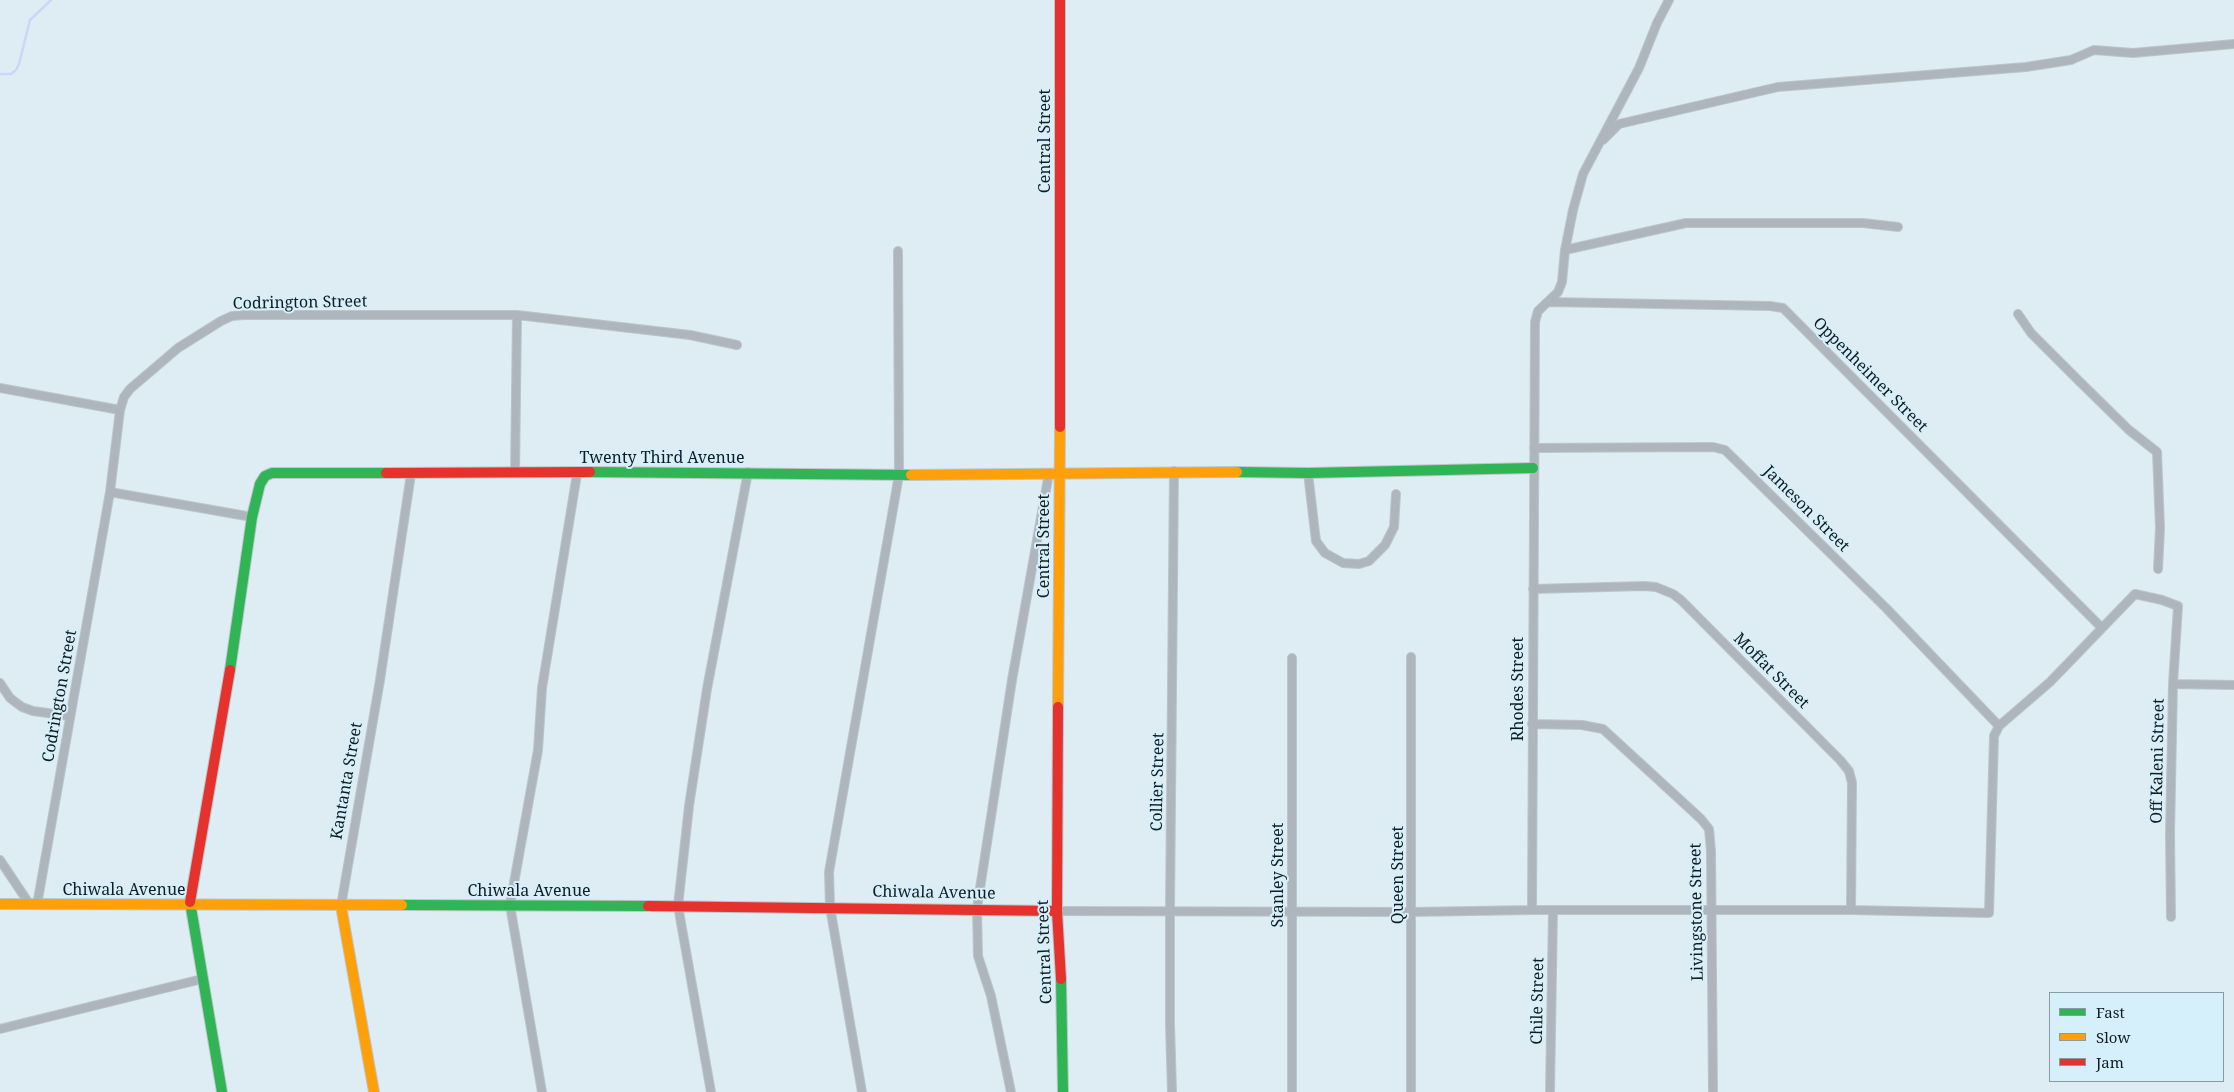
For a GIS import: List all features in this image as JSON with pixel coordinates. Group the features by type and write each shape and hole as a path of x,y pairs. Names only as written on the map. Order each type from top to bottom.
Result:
{"street":[{"name":"Central Street","path":"1060,0 1054,472 1057,911 1062,1002 1063,1092"},
{"name":"Rhodes Street","path":"1532,910 1535,322 1538,311 1558,292 1562,282 1565,250 1583,174 1640,68 1657,23 1669,0"},
{"path":"1597,146 1620,124 1778,87 2026,67 2070,60 2094,50 2133,53 2234,44"},
{"path":"1565,250 1686,223 1863,224 1898,227"},
{"path":"862,1092 830,907 829,872 899,475 898,251"},
{"name":"Oppenheimer Street","path":"1549,302 1770,306 1783,308 2102,628"},
{"path":"2018,314 2038,340 2129,430 2157,452 2160,528 2158,569"},
{"path":"515,473 518,315"},
{"name":"Codrington Street","path":"34,905 110,492 120,410 124,397 130,389 178,348 232,316 518,315 690,335 737,345"},
{"path":"0,388 120,410"},
{"name":"Jameson Street","path":"1534,448 1713,446 1725,450 1886,608 1999,726"},
{"name":"Twenty Third Avenue","path":"252,517 260,484 265,476 272,473 577,474 748,472 899,475 1174,471 1308,473 1533,468"},
{"name":"Collier Street","path":"1172,1092 1170,910 1174,471"},
{"path":"711,1092 678,906 689,806 707,689 748,472"},
{"path":"1011,1092 991,996 978,956 977,908 1012,680 1054,472"},
{"path":"1308,473 1316,541 1325,554 1343,563 1359,564 1369,561 1385,545 1394,527 1396,494"},
{"name":"Kantanta Street","path":"374,1092 341,906 380,680 411,474"},
{"path":"542,1092 510,905 538,750 542,688 577,474"},
{"path":"110,492 252,517 224,708 190,904 222,1092"},
{"name":"Moffat Street","path":"1533,589 1644,586 1665,590 1681,600 1819,739 1849,772 1852,783 1851,910"},
{"name":"Off Kaleni Street","path":"2102,628 2135,594 2178,606 2173,684 2170,834 2171,917"},
{"path":"1057,911 1851,910 1989,913 1994,736 1999,726 2050,682 2102,628"},
{"name":"Queen Street","path":"1411,657 1411,1092"},
{"name":"Stanley Street","path":"1292,658 1292,1092"},
{"path":"0,683 10,698 22,707 33,711 70,716"},
{"path":"2173,684 2234,685"},
{"name":"Livingstone Street","path":"1532,724 1582,725 1602,729 1702,819 1708,830 1711,838 1710,911 1713,1092"},
{"path":"0,860 34,905"},
{"name":"Chiwala Avenue","path":"0,904 830,907 977,908 1057,911"},
{"name":"Chile Street","path":"1550,1092 1553,910"},
{"path":"0,1029 202,979"}],"waterway":[{"path":"0,74 11,74 16,70 30,20 51,0"}],"traffic: fast":[{"path":"1237,472 1308,473 1533,468"},
{"path":"590,472 911,475"},
{"path":"230,670 252,517 260,484 265,476 272,473 386,473"},
{"path":"190,902 222,1092"},
{"path":"402,905 648,906"},
{"path":"1061,979 1063,1092"}],"traffic: slow":[{"path":"1058,707 1060,427"},
{"path":"911,475 1237,472"},
{"path":"0,904 402,905"},
{"path":"341,906 374,1092"}],"traffic: jam":[{"path":"1060,0 1060,427"},
{"path":"386,473 590,472"},
{"path":"190,902 230,670"},
{"path":"1058,707 1057,911 1061,979"},
{"path":"648,906 1057,911"}]}
